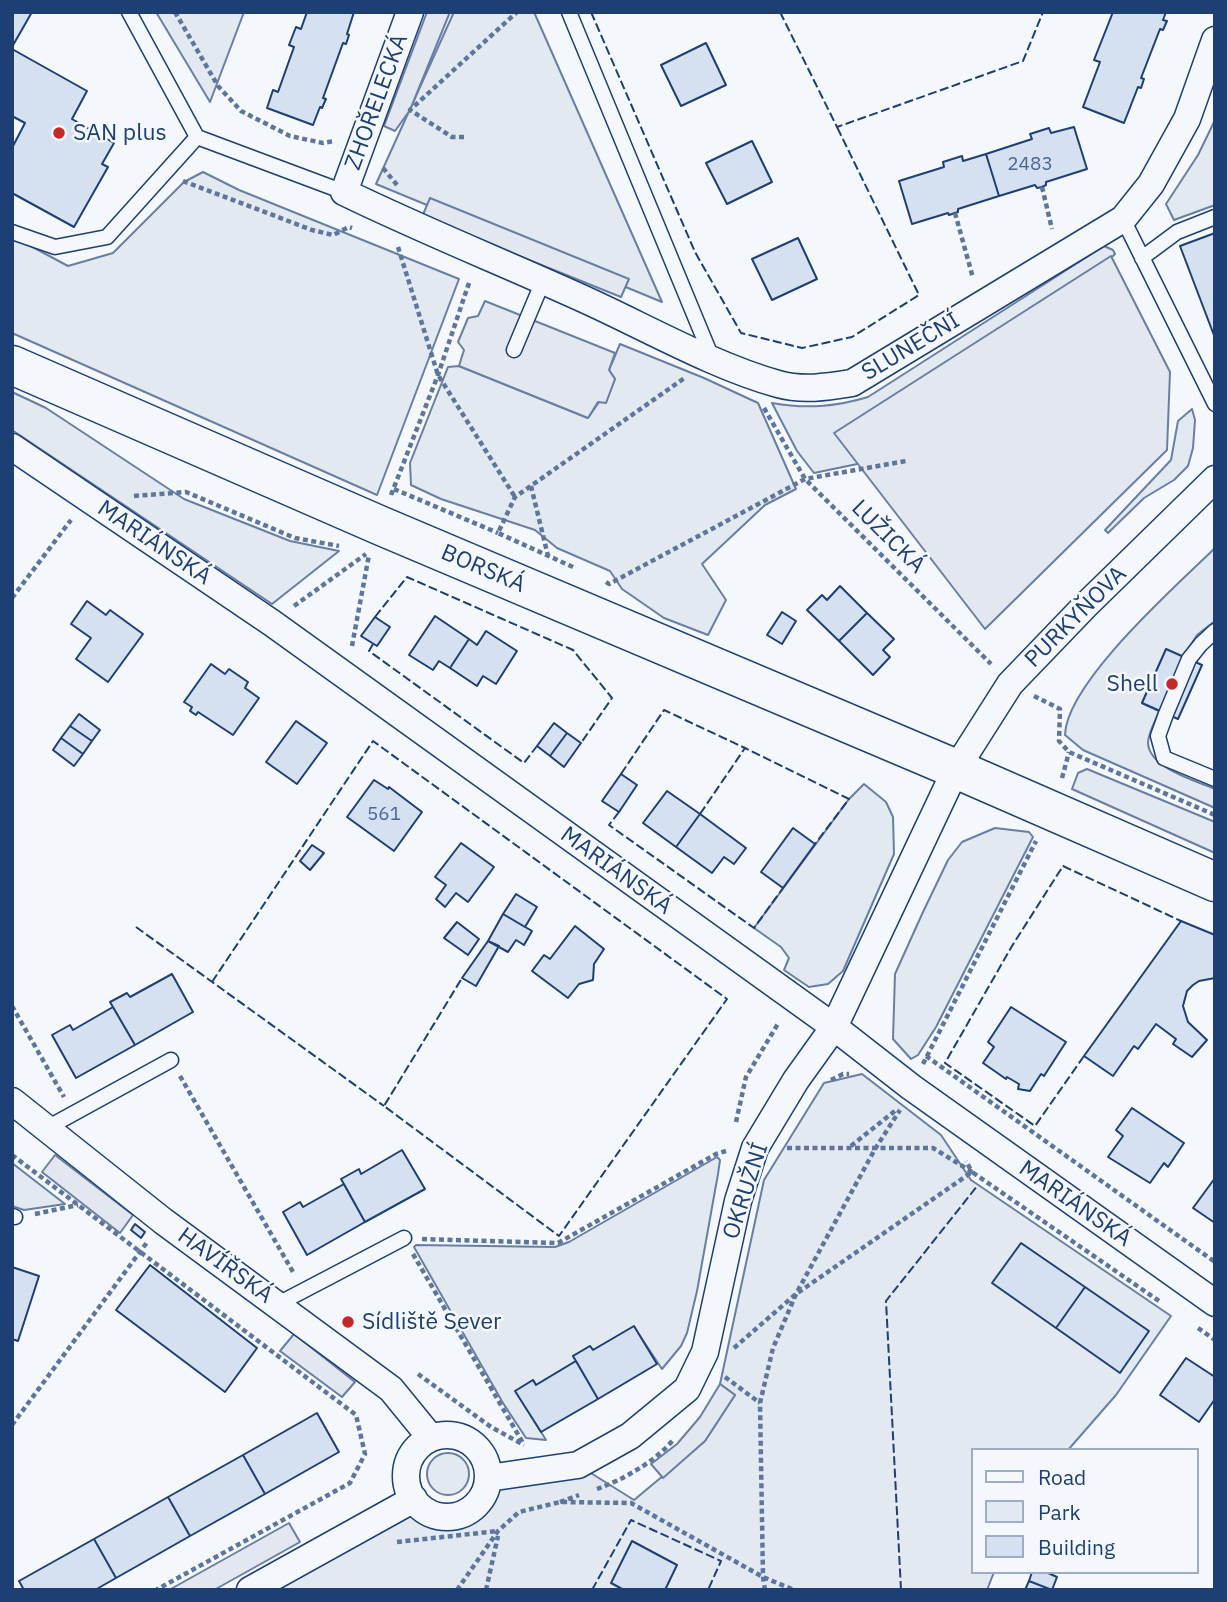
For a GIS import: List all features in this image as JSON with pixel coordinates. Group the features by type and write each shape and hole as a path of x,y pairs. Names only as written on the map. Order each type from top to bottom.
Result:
{"main road":[{"name":"BORSKÁ","path":"12,365 368,542 956,769 1215,882"}],"street":[{"name":"ZHOŘELECKÁ","path":"344,192 410,12"},
{"name":"SLUNEČNÍ","path":"344,192 403,235 480,253 712,358 780,385 815,389 852,383 1123,219 1152,184 1187,119 1214,45"},
{"name":"MARIÁNSKÁ","path":"12,447 84,506 271,623 834,1027 911,1087 1215,1303"},
{"name":"PURKYŇOVA","path":"956,769 1010,684 1215,479"},
{"name":"OKRUŽNÍ","path":"488,1478 578,1465 630,1436 687,1390 705,1352 738,1201 755,1148 796,1080 834,1027 956,769"},
{"name":"HAVÍŘSKÁ","path":"12,1101 163,1221 391,1389 431,1438"},
{"path":"447,1435 489,1447 485,1491 478,1503 458,1516 445,1517 422,1508 407,1486 411,1458 419,1446 431,1438 447,1435"},
{"path":"250,1590 414,1499"}],"lane":[{"path":"130,12 197,137 344,192"},
{"path":"569,12 712,358"},
{"path":"12,232 55,247 107,237 197,137"},
{"path":"1142,258 1177,232 1215,217"},
{"path":"1123,219 1215,404"},
{"path":"514,350 543,281"},
{"path":"1215,631 1201,643 1189,660 1158,736 1164,758 1215,779"},
{"path":"47,1128 171,1060"},
{"path":"278,1304 404,1238"}],"path":[{"path":"175,12 218,86 241,111 290,136 323,143 346,138"},
{"path":"464,137 452,137 410,110 517,12"},
{"path":"168,172 184,182 312,230 332,235 349,227 361,232"},
{"path":"1042,187 1054,234"},
{"path":"955,214 975,286"},
{"path":"386,242 403,235 438,375 515,497"},
{"path":"350,658 368,542 394,489 438,375 480,253"},
{"path":"498,533 515,497 712,358"},
{"name":"LUŽICKÁ","path":"760,401 805,479 1010,684 1060,709 1059,741 1069,752"},
{"path":"597,578 609,583 805,479 906,461"},
{"path":"531,486 548,556"},
{"path":"394,489 585,572"},
{"path":"12,597 84,506 186,492 295,538 344,548"},
{"path":"271,623 368,542"},
{"path":"911,1087 1052,810 1069,752 1215,815"},
{"path":"12,1006 74,1113"},
{"path":"735,1126 746,1077 783,1014"},
{"path":"926,1056 1215,1262"},
{"path":"171,1060 305,1292"},
{"path":"765,1590 760,1402 773,1348 796,1294 903,1105 850,1147"},
{"path":"755,1148 933,1148 1162,1303"},
{"path":"404,1238 558,1243 716,1154 730,1150 727,1163"},
{"path":"12,1154 356,1415 365,1454 350,1483 156,1590"},
{"path":"966,1160 972,1172"},
{"path":"734,1349 796,1294 972,1172"},
{"path":"14,1217 79,1205"},
{"path":"12,1425 163,1221"},
{"path":"404,1238 524,1445"},
{"path":"1194,1325 1215,1339"},
{"path":"724,1368 725,1378 760,1402"},
{"path":"512,1446 535,1444"},
{"path":"457,1590 499,1531 519,1511 560,1502 631,1503 763,1577 794,1590"},
{"path":"388,1542 499,1531"},
{"path":"486,1590 499,1531"}],"green space":[{"path":"156,12 244,12 210,102"},
{"path":"454,12 534,12 662,302 376,184"},
{"path":"1215,120 1215,205 1174,220 1166,204 1198,155"},
{"path":"203,172 239,190 459,279 377,495 12,333 12,236 68,266 113,253 184,182"},
{"path":"1104,246 1115,254 1030,308 862,463 814,473 797,451 772,403 820,406 868,397"},
{"path":"620,344 758,403 796,489 765,505 702,564 726,600 708,635 664,618 622,589 610,571 557,548 535,530 441,499 411,485 410,463 448,367 459,366 588,418 599,402 606,402 615,379 609,370"},
{"path":"12,392 46,408 184,499 290,541 339,551 272,604 12,430"},
{"path":"1192,409 1195,420 1193,448 1188,466 1174,480 1144,498 1108,533 1105,530 1171,460 1178,421"},
{"path":"1215,548 1215,621 1197,635 1183,657 1166,650 1142,703 1159,711 1148,739 1150,752 1156,760 1175,772 1215,789 1215,808 1083,750 1065,735 1070,714 1083,689 1103,663 1151,610"},
{"path":"1087,769 1215,822 1215,853 1072,789 1078,773"},
{"path":"864,784 886,802 893,817 894,854 843,971 828,984 809,987 784,970 789,958 781,947 754,928 849,799"},
{"path":"995,828 1029,832 1033,837 936,1027 918,1055 911,1059 893,1039 895,974 948,860 962,842"},
{"path":"862,1074 941,1135 971,1180 1171,1316 1116,1395 1070,1448 972,1448 972,1574 993,1574 987,1590 264,1590 414,1499 433,1514 458,1515 478,1503 488,1478 578,1465 634,1500 705,1441 735,1395 720,1384 764,1180 824,1083"},
{"path":"717,1157 720,1160 718,1174 697,1291 687,1333 681,1346 662,1369 634,1327 593,1350 590,1346 573,1356 576,1361 536,1385 533,1380 516,1391 546,1440 526,1438 503,1403 414,1247 555,1247 569,1242"},
{"path":"12,1163 65,1204 24,1210 12,1206"},
{"path":"448,1453 463,1459 469,1474 463,1489 448,1495 433,1489 427,1474 433,1459"}],"shaded area":[{"path":"427,12 450,12 410,110 395,131 384,126"},
{"path":"430,198 629,279 621,297 422,217"},
{"path":"1111,256 1170,372 1167,450 985,629 834,433"},
{"path":"485,301 615,353 609,370 615,379 606,403 598,402 588,418 459,366 464,350 458,342 468,318 478,316"},
{"path":"55,1155 133,1215 120,1233 42,1172"},
{"path":"294,1334 355,1382 342,1397 280,1351"},
{"path":"720,1384 735,1395 705,1441 663,1478 651,1464 677,1444 700,1417"},
{"path":"289,1523 300,1542 214,1590 169,1590"}],"building":[{"path":"12,12 32,12 12,47"},
{"path":"307,12 354,12 346,44 343,43 323,98 326,99 313,125 267,108 273,90 278,92 294,47 289,45 296,27 301,29"},
{"path":"1113,12 1166,12 1163,20 1167,21 1163,30 1160,29 1141,78 1144,79 1141,88 1138,87 1124,123 1083,107 1100,62 1094,60"},
{"path":"706,43 726,85 681,106 661,65"},
{"name":"SAN plus","path":"12,49 87,91 72,119 114,143 102,164 108,167 74,227 12,193 12,148 25,123 12,116"},
{"path":"1074,127 1087,169 1046,182 1042,187 1037,188 1035,185 999,196 986,154 1032,139 1030,134 1049,128 1051,133"},
{"path":"752,141 772,182 727,204 706,163"},
{"path":"986,154 999,196 958,209 958,212 949,215 948,213 912,224 899,181 944,167 943,162 962,156 963,161"},
{"path":"1215,233 1215,338 1180,246"},
{"path":"798,238 817,279 772,300 752,259"},
{"path":"840,586 867,613 839,641 807,610 822,595 827,600"},
{"path":"87,601 106,615 110,610 143,634 108,682 76,659 91,638 71,624"},
{"path":"782,612 796,621 782,644 767,635"},
{"path":"867,613 894,639 883,650 890,657 873,675 839,641"},
{"path":"435,616 469,639 450,668 439,661 433,670 409,655"},
{"path":"375,617 390,627 377,646 361,636"},
{"path":"486,631 517,651 496,684 483,676 477,686 450,668 469,639 477,645"},
{"name":"Shell","path":"1166,649 1202,665 1178,719 1142,703"},
{"path":"211,664 225,674 229,669 248,682 245,688 259,698 233,735 198,712 196,715 190,711 192,707 184,702"},
{"path":"79,714 100,730 92,741 70,726"},
{"path":"296,721 327,743 297,784 266,762"},
{"path":"554,723 567,733 550,756 537,746"},
{"path":"70,726 92,741 83,754 61,738"},
{"path":"567,733 581,743 564,767 550,756"},
{"path":"61,738 83,754 74,766 53,750"},
{"path":"621,774 637,785 619,812 602,801"},
{"path":"374,780 388,789 389,787 422,812 394,851 347,817"},
{"path":"667,791 700,814 676,847 643,823"},
{"path":"700,814 746,848 734,864 724,857 712,873 676,847"},
{"path":"793,828 815,844 783,888 761,872"},
{"path":"461,843 494,867 468,902 456,893 445,907 436,899 446,885 435,877"},
{"path":"312,845 324,853 310,870 300,861"},
{"path":"516,894 537,907 525,927 503,914"},
{"path":"503,914 532,931 524,945 516,940 508,952 488,941"},
{"path":"1181,921 1215,935 1215,978 1193,985 1187,991 1183,1006 1188,1022 1207,1040 1192,1057 1173,1044 1176,1039 1156,1024 1138,1049 1134,1046 1113,1076 1084,1056"},
{"path":"457,922 479,939 468,955 444,938"},
{"path":"575,926 604,949 594,964 593,980 579,984 568,998 532,971 544,955 550,959"},
{"path":"488,941 499,946 476,986 462,978"},
{"path":"172,974 193,1012 135,1045 110,1002 127,993 130,997"},
{"path":"113,1007 135,1045 76,1078 52,1035 70,1025 73,1030"},
{"path":"1011,1007 1066,1042 1044,1076 1041,1074 1030,1091 1018,1089 1019,1084 1007,1077 1006,1079 983,1063 994,1047 988,1042"},
{"path":"1132,1108 1184,1143 1168,1167 1164,1163 1150,1183 1108,1157 1123,1136 1116,1130"},
{"path":"402,1150 425,1189 365,1222 341,1179 359,1169 361,1174"},
{"path":"1215,1178 1215,1223 1193,1208"},
{"path":"344,1184 365,1222 307,1255 283,1212 300,1202 303,1207"},
{"path":"135,1224 145,1232 141,1238 131,1230"},
{"path":"1021,1243 1085,1287 1056,1328 992,1283"},
{"path":"150,1265 257,1348 225,1392 116,1310"},
{"path":"12,1267 39,1276 18,1341 12,1339"},
{"path":"1085,1287 1149,1331 1120,1373 1056,1328"},
{"path":"634,1326 657,1364 598,1399 573,1356 590,1346 593,1350"},
{"path":"1186,1358 1215,1377 1215,1399 1199,1422 1160,1395"},
{"path":"576,1361 598,1399 541,1432 515,1391 533,1380 536,1385"},
{"path":"317,1413 339,1452 265,1494 243,1455"},
{"path":"243,1455 265,1494 190,1536 168,1497"},
{"path":"168,1497 190,1536 116,1578 94,1539"},
{"path":"94,1539 116,1578 95,1590 24,1590 19,1581"},
{"path":"632,1541 677,1565 665,1590 624,1590 611,1583"},
{"path":"1031,1574 1050,1574 1057,1577 1052,1590 1029,1581"},
{"path":"1029,1581 1052,1590 1025,1590"}],"fence":[{"path":"591,12 695,252 741,333 802,348 852,337 919,295 837,127"},
{"path":"780,12 837,127 1023,61 1043,12"},
{"path":"375,617 407,577 573,650 612,698 581,743"},
{"path":"373,644 369,651 524,763 537,746"},
{"path":"621,774 664,710 745,748"},
{"path":"212,982 373,741 727,999 559,1236 384,1106 462,978"},
{"path":"700,814 745,748 849,799 815,844"},
{"path":"619,812 609,825 754,928 783,888"},
{"path":"1084,1056 1035,1126 945,1063 1012,946 1063,866 1181,921"},
{"path":"136,927 384,1106"},
{"path":"901,1590 886,1301 978,1185"},
{"path":"592,1590 631,1520 721,1561 708,1590"}],"place":[{"name":"SAN plus","path":"59,133"},
{"name":"Shell","path":"1172,684"},
{"name":"Sídliště Sever","path":"348,1322"}]}
